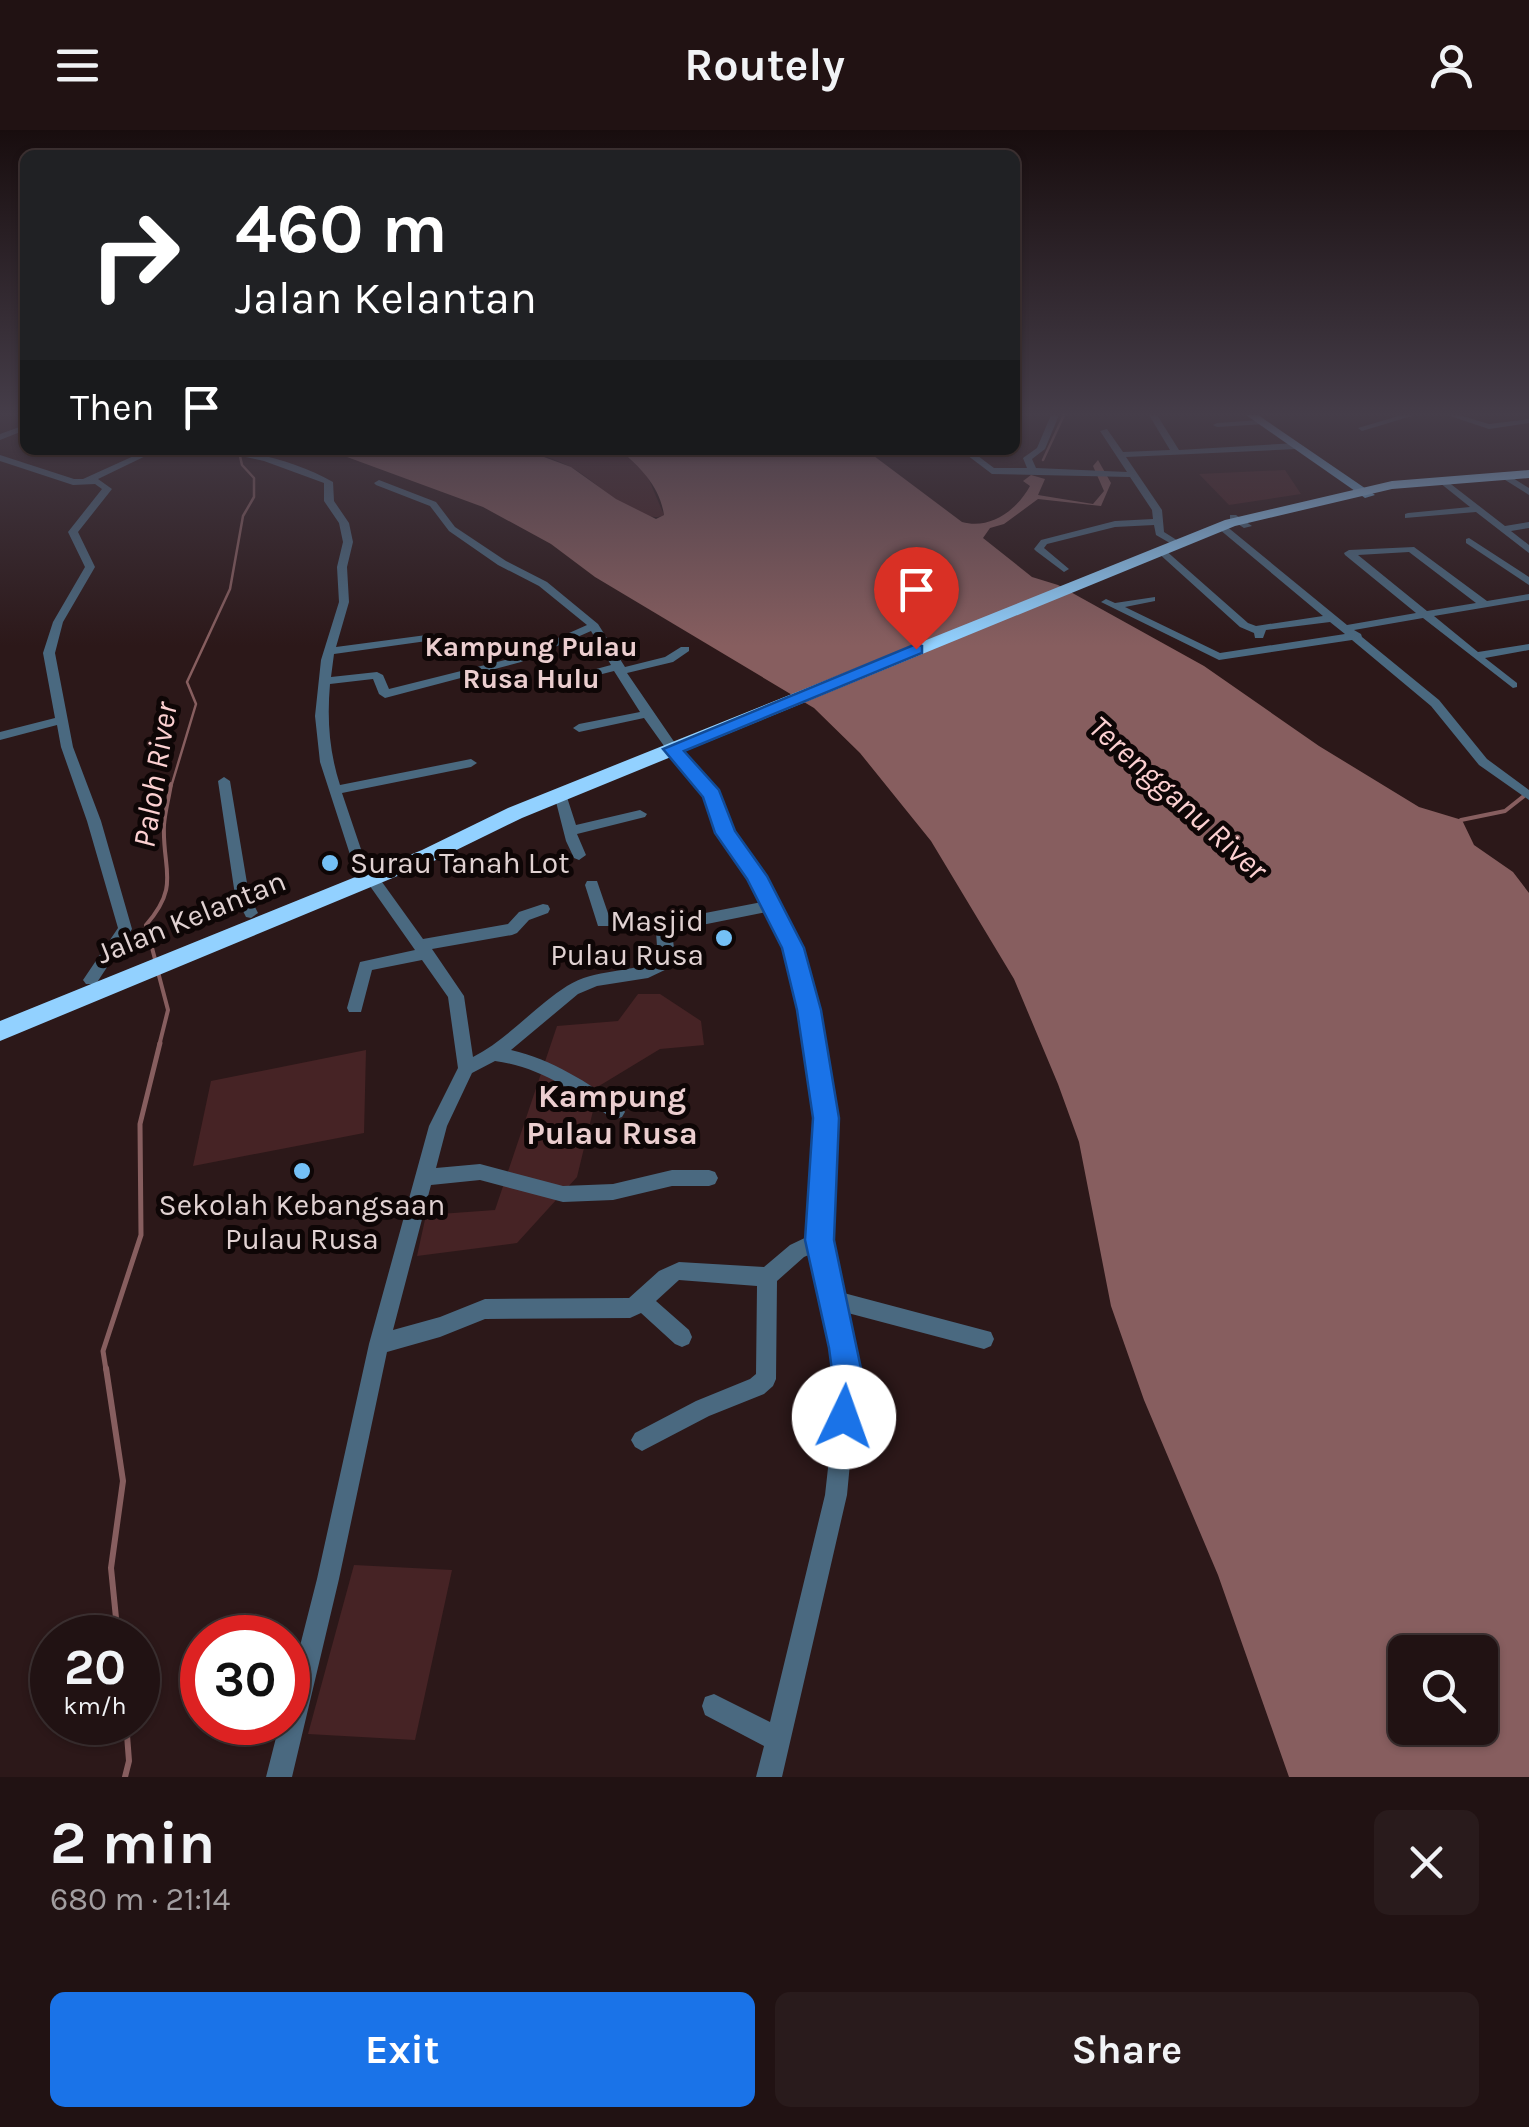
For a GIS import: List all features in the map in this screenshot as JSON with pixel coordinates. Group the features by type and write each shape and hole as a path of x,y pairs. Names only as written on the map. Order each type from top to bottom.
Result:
{"highway":[{"name":"Jalan Kelantan","path":"186,947 251,912 515,813 1161,550 1342,492"},
{"name":"Jalan Kelantan","path":"1237,523 1343,492"},
{"name":"Jalan Kelantan","path":"0,1016 186,947 362,871 429,855 515,813"},
{"name":"Jalan Kelantan","path":"0,1031 106,978"}],"street":[{"path":"105,492 73,532 90,566 50,640 49,653 66,748 94,821 125,929 106,978"},
{"path":"278,1777 328,1579 380,1344 438,1126 466,1068 456,996 362,871 326,762 321,716 324,681 344,602 342,567 348,542 344,523 329,501 330,492"},
{"path":"402,492 434,504 452,529 502,563 543,584 594,626 672,749 712,794 725,833 756,876 793,948 815,1033 826,1118 820,1240 848,1378 836,1495 769,1777"},
{"path":"1145,492 1157,510 1159,533 1178,544"},
{"path":"1456,492 1529,550"},
{"path":"1408,516 1478,509"},
{"path":"1064,569 1039,549 1044,542 1115,524 1156,522"},
{"path":"1237,523 1334,618 1435,703 1483,762 1509,785 1529,796"},
{"path":"1502,529 1529,526"},
{"path":"1469,540 1529,582"},
{"path":"1486,605 1411,549 1349,552 1513,685"},
{"path":"1161,550 1244,625 1257,630 1334,618"},
{"path":"1151,599 1110,604 1214,656 1272,649 1422,615 1529,597"},
{"path":"324,681 377,675 386,694 516,660 594,626"},
{"path":"1257,630 1272,649"},
{"path":"329,651 434,636"},
{"path":"1476,656 1529,647"},
{"path":"547,678 559,682 669,660 686,649"},
{"path":"580,728 648,714"},
{"path":"0,736 62,720"},
{"path":"334,790 471,763"},
{"path":"224,780 242,895 251,912"},
{"path":"560,794 569,811 572,844 579,855"},
{"path":"572,831 640,814"},
{"path":"592,884 603,922 656,920 666,926 770,906"},
{"path":"355,1008 364,966 512,929 524,916 543,910"},
{"path":"466,1068 494,1054 585,982 648,972 664,964 666,926"},
{"path":"494,1054 518,1056 554,1068 616,1112"},
{"path":"425,1176 480,1172 563,1194 612,1192 672,1178 709,1178"},
{"path":"380,1344 485,1308 630,1308 643,1302 665,1278 679,1271 767,1276 797,1251 820,1240"},
{"path":"642,1440 704,1408 758,1388 766,1379 767,1276"},
{"path":"832,1299 984,1338"},
{"path":"643,1302 682,1337"},
{"path":"714,1706 778,1740"}],"shaded area":[{"path":"606,492 654,492 664,515 644,515"},
{"path":"1216,492 1301,494 1229,505"},
{"path":"638,994 660,994 701,1021 704,1045 660,1049 599,1086 577,1177 517,1243 417,1256 426,1215 495,1210 557,1026 618,1021"},
{"path":"366,1050 364,1133 193,1166 211,1081"},
{"path":"354,1565 452,1570 415,1740 310,1734"}],"water":[{"name":"Terengganu River","path":"442,492 606,492 656,519 664,515 656,492 922,492 962,522 972,524 1002,516 1026,492 1093,504 1107,492 1101,506 1038,499 1004,524 990,528 983,538 1032,577 1058,585 1204,666 1319,746 1419,807 1462,820 1474,845 1513,872 1529,893 1529,1777 1289,1777 1218,1575 1144,1400 1111,1306 1079,1142 1014,979 931,841 860,753 814,708 595,577 551,544 483,507"}],"waterway":[{"name":"Paloh River","path":"171,787 196,704 187,682 230,589 243,516 254,492"},
{"name":"Paloh River","path":"156,963 146,925 167,888 164,825 171,784"},
{"path":"1461,820 1505,811 1529,792"},
{"name":"Paloh River","path":"158,972 168,1010 159,1046"},
{"name":"Paloh River","path":"106,1370 103,1351 141,1235 140,1124 160,1043"},
{"name":"Paloh River","path":"106,1368 123,1481 111,1568 116,1615"},
{"name":"Paloh River","path":"125,1777 128,1745"}],"place":[{"name":"Surau Tanah Lot","path":"330,863"},
{"name":"Masjid Pulau Rusa","path":"724,938"},
{"name":"Sekolah Kebangsaan Pulau Rusa","path":"302,1171"}],"district":[{"name":"Kampung Pulau Rusa Hulu","path":"531,662"},
{"name":"Kampung Pulau Rusa","path":"612,1114"}],"route":[{"path":"844,1417 848,1378 844,1348 820,1240 826,1118 815,1033 788,937 756,876 725,833 712,794 672,749 916,649"}]}
